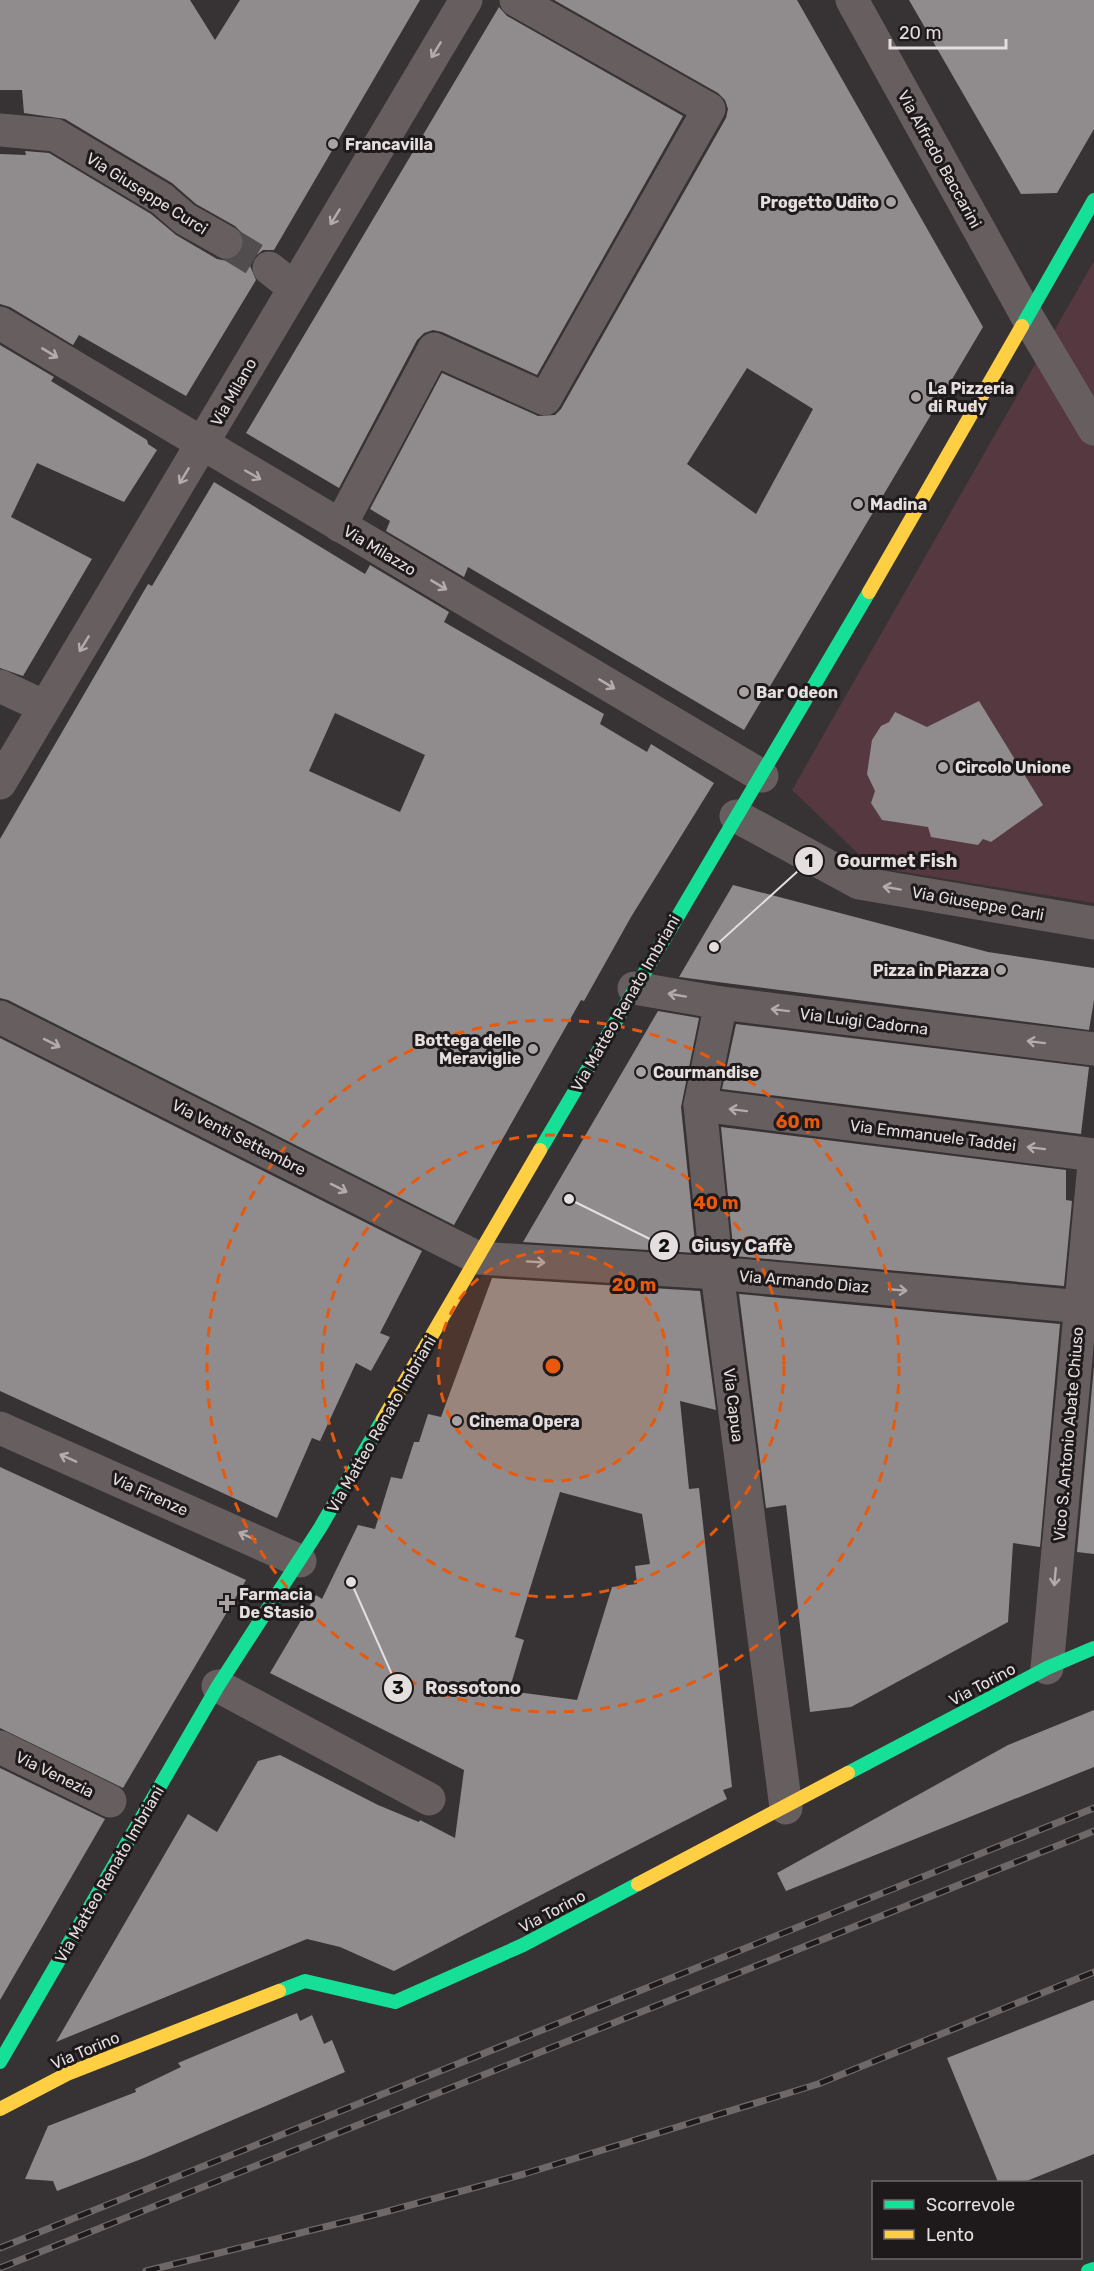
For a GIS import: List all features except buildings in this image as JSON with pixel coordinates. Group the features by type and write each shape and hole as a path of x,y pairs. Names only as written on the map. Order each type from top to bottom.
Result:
{"street":[{"name":"Via Milano","path":"0,783 203,445 281,278 466,0"},
{"path":"340,526 434,349 545,399 709,109 516,0"},
{"name":"Via Alfredo Baccarini","path":"852,0 1028,318 1094,429"},
{"name":"Via Giuseppe Curci","path":"0,130 55,135 162,198 185,219 226,242"},
{"name":"Via Matteo Renato Imbriani","path":"0,2062 218,1686 300,1561 634,988 762,776 1094,200"},
{"name":"Via Milazzo","path":"0,323 762,776"},
{"path":"0,686 45,707"},
{"name":"Via Giuseppe Carli","path":"736,816 859,882 1094,923"},
{"name":"Via Luigi Cadorna","path":"634,988 721,1003 1094,1049"},
{"name":"Via Capua","path":"721,1003 700,1105 717,1273 786,1808"},
{"name":"Via Venti Settembre","path":"0,1017 478,1258"},
{"name":"Via Emmanuele Taddei","path":"700,1105 1094,1155"},
{"name":"Vico S. Antonio Abate Chiuso","path":"1047,1668 1087,1307 1094,1164"},
{"name":"Via Armando Diaz","path":"478,1258 717,1273 1087,1307"},
{"name":"Via Firenze","path":"0,1428 300,1561"},
{"name":"Via Torino","path":"1,2110 67,2074 305,1981 395,2002 523,1946 1047,1668 1094,1648"},
{"path":"218,1686 429,1799"},
{"name":"Via Venezia","path":"0,1747 110,1801"},
{"path":"1089,2271 1094,2269"}],"shaded area":[{"path":"1094,261 1094,903 872,867 792,790"}],"tunnel":[{"path":"226,242 269,268"}],"railway":[{"path":"0,2248 1094,1808"},
{"path":"0,2268 1094,1831"},
{"path":"146,2271 385,2212 524,2174 818,2084 1094,1972"}],"traffic: fast":[{"path":"1022,326 1094,200"},
{"path":"540,1150 869,592"},
{"path":"0,2062 218,1686 320,1528 383,1419"},
{"path":"848,1773 1047,1668 1094,1648"},
{"path":"279,1991 305,1981 395,2002 523,1945 638,1884"},
{"path":"1088,2271 1094,2269"}],"traffic: slow":[{"path":"869,592 1022,326"},
{"path":"383,1419 540,1150"},
{"path":"638,1884 848,1773"},
{"path":"0,2109 67,2074 279,1991"}],"place":[{"name":"Francavilla","path":"333,144"},
{"name":"Progetto Udito","path":"891,202"},
{"name":"La Pizzeria di Rudy","path":"916,397"},
{"name":"Madina","path":"858,504"},
{"name":"Bar Odeon","path":"744,692"},
{"name":"Circolo Unione","path":"943,767"},
{"name":"Gourmet Fish","path":"714,947"},
{"name":"Pizza in Piazza","path":"1001,970"},
{"name":"Bottega delle Meraviglie","path":"533,1049"},
{"name":"Courmandise","path":"641,1072"},
{"name":"Giusy Caffè","path":"569,1199"},
{"name":"Cinema Opera","path":"457,1421"},
{"name":"Rossotono","path":"351,1582"},
{"name":"Farmacia De Stasio","path":"227,1603"}]}
